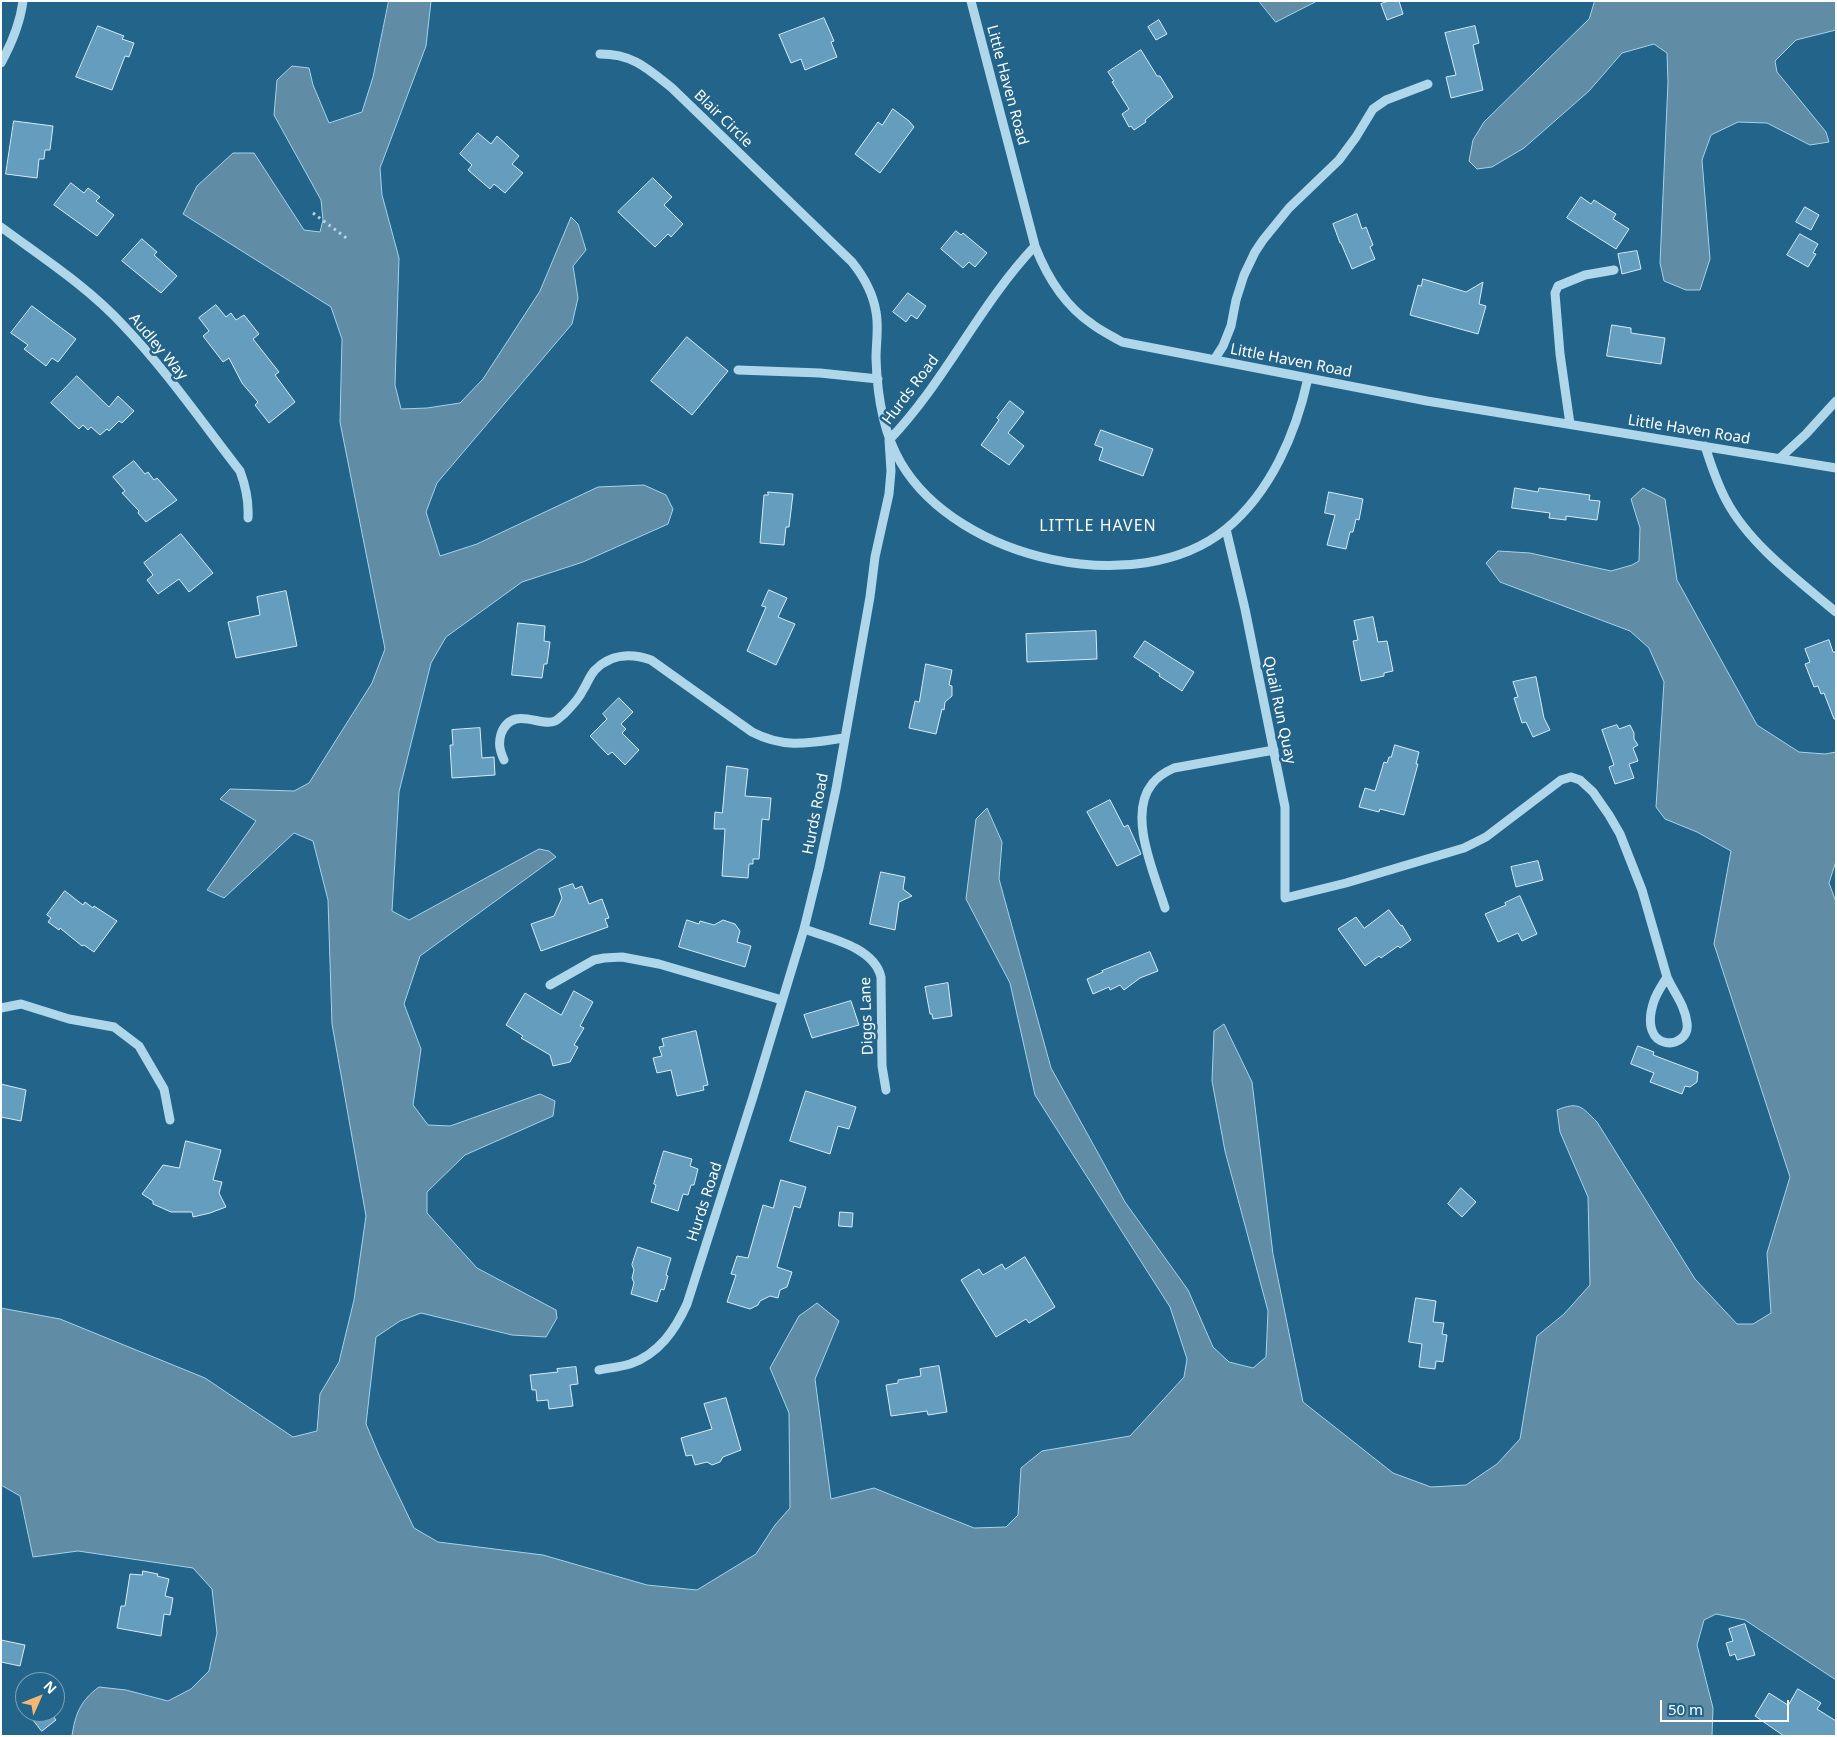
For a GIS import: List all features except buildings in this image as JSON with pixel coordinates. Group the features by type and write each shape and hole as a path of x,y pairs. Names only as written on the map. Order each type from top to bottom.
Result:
{"street":[{"path":"1,63 12,45 21,17 23,1"},
{"name":"Little Haven Road","path":"971,1 1035,246 1043,266 1056,288 1072,308 1092,324 1122,342 1428,401 1836,468"},
{"name":"Blair Circle","path":"600,54 625,57 641,63 672,88 852,262 862,275 872,294 877,314 878,379 889,440"},
{"path":"1214,360 1223,346 1231,326 1236,300 1244,275 1263,240 1289,208 1339,160 1373,109 1386,100 1428,84"},
{"name":"Audley Way","path":"1,227 93,296 123,324 150,355 240,471 246,487 249,504 248,518"},
{"name":"Hurds Road","path":"599,1370 629,1364 647,1356 665,1341 677,1325 687,1304 782,1000 804,928 836,789 870,598 875,557 889,494 889,440 924,401 1003,284 1035,246"},
{"path":"1570,424 1560,354 1555,292 1558,286 1585,275 1614,270"},
{"path":"738,370 820,373 878,379"},
{"path":"889,440 901,464 917,486 932,501 953,518 987,537 1017,550 1091,565 1119,566 1146,563 1189,551 1213,538 1241,516 1258,496 1278,462 1292,432 1308,378"},
{"path":"1780,458 1806,434 1836,400"},
{"path":"1706,446 1715,478 1727,502 1745,529 1793,576 1836,612"},
{"name":"Quail Run Quay","path":"1226,529 1245,609 1285,808 1285,898 1346,883 1464,848 1486,837 1561,780 1570,777 1580,780 1593,792 1610,815 1620,834 1642,890 1667,977"},
{"path":"504,760 499,740 502,731 509,723 519,718 534,719 548,723 555,721 568,710 582,692 594,671 606,661 627,655 641,656 651,660 764,739 782,743 803,744 844,738"},
{"path":"1166,908 1142,832 1142,813 1146,794 1151,784 1161,774 1174,768 1274,750"},
{"name":"Diggs Lane","path":"804,928 865,953 874,960 880,970 882,986 882,1066 886,1090"},
{"path":"550,985 594,960 622,957 659,964 782,1000"},
{"path":"1667,977 1683,1006 1688,1024 1687,1032 1682,1039 1672,1043 1664,1043 1657,1040 1652,1034 1651,1018 1654,1000 1667,977"},
{"path":"1,1008 21,1004 69,1019 114,1027 139,1046 164,1089 170,1120"}],"path":[{"path":"313,213 349,240"}],"water":[{"path":"389,1 431,1 426,46 380,168 382,195 399,258 395,385 401,409 427,408 460,403 483,379 540,291 571,217 578,224 586,250 573,266 578,298 572,324 437,483 426,512 440,556 477,544 598,487 644,485 666,495 673,509 668,524 583,562 522,582 446,637 431,663 399,792 392,911 409,920 539,849 549,851 556,857 420,956 404,1004 421,1049 413,1105 428,1125 450,1126 540,1094 555,1101 553,1116 465,1155 427,1192 427,1213 477,1268 556,1310 557,1318 546,1337 512,1335 421,1313 400,1321 376,1337 366,1424 414,1528 438,1542 543,1555 647,1585 697,1590 756,1554 775,1525 790,1508 789,1413 770,1368 799,1316 817,1303 839,1321 815,1379 831,1499 874,1488 974,1528 1006,1527 1018,1515 1021,1468 1042,1451 1130,1436 1184,1377 1187,1359 1170,1307 1035,1095 1010,983 966,899 976,819 987,808 1002,842 999,879 1051,1068 1125,1202 1188,1290 1213,1347 1229,1362 1253,1368 1266,1357 1268,1311 1225,1151 1212,1081 1214,1031 1224,1024 1252,1082 1273,1254 1303,1402 1393,1473 1431,1487 1466,1485 1497,1464 1520,1439 1537,1336 1564,1314 1590,1285 1588,1197 1560,1132 1557,1110 1564,1107 1580,1107 1597,1122 1695,1279 1737,1324 1753,1324 1771,1313 1767,1253 1790,1177 1714,944 1731,851 1697,832 1665,819 1656,807 1664,682 1649,648 1630,631 1500,582 1486,563 1498,551 1530,553 1611,571 1632,565 1639,561 1640,528 1631,499 1643,488 1665,499 1677,580 1757,725 1799,752 1825,754 1836,752 1836,861 1829,883 1836,902 1836,1680 1745,1620 1716,1614 1704,1620 1697,1645 1713,1708 1712,1736 72,1736 75,1721 83,1702 99,1687 126,1690 168,1701 191,1689 209,1671 217,1633 212,1589 193,1568 78,1551 33,1557 20,1496 1,1485 1,1308 60,1319 205,1378 293,1437 317,1431 320,1394 339,1362 354,1300 366,1216 332,1024 328,900 313,841 294,833 224,898 207,890 256,821 220,799 230,789 294,791 309,783 372,683 385,649 340,422 342,339 331,307 183,214 197,186 233,153 254,153 304,230 320,232 323,220 321,200 274,115 277,80 292,66 309,68 313,85 329,123 362,112 373,77"},
{"path":"1259,1 1317,1 1276,22"},
{"path":"1595,1 1836,1 1836,30 1796,40 1775,61 1777,72 1826,132 1829,142 1810,145 1767,123 1738,122 1711,135 1702,160 1710,259 1700,290 1686,290 1664,281 1660,263 1668,82 1667,53 1654,44 1622,53 1589,91 1524,148 1492,167 1477,169 1469,161 1473,140 1484,122 1589,19"}],"district":[{"name":"LITTLE HAVEN","path":"1098,526"}]}
